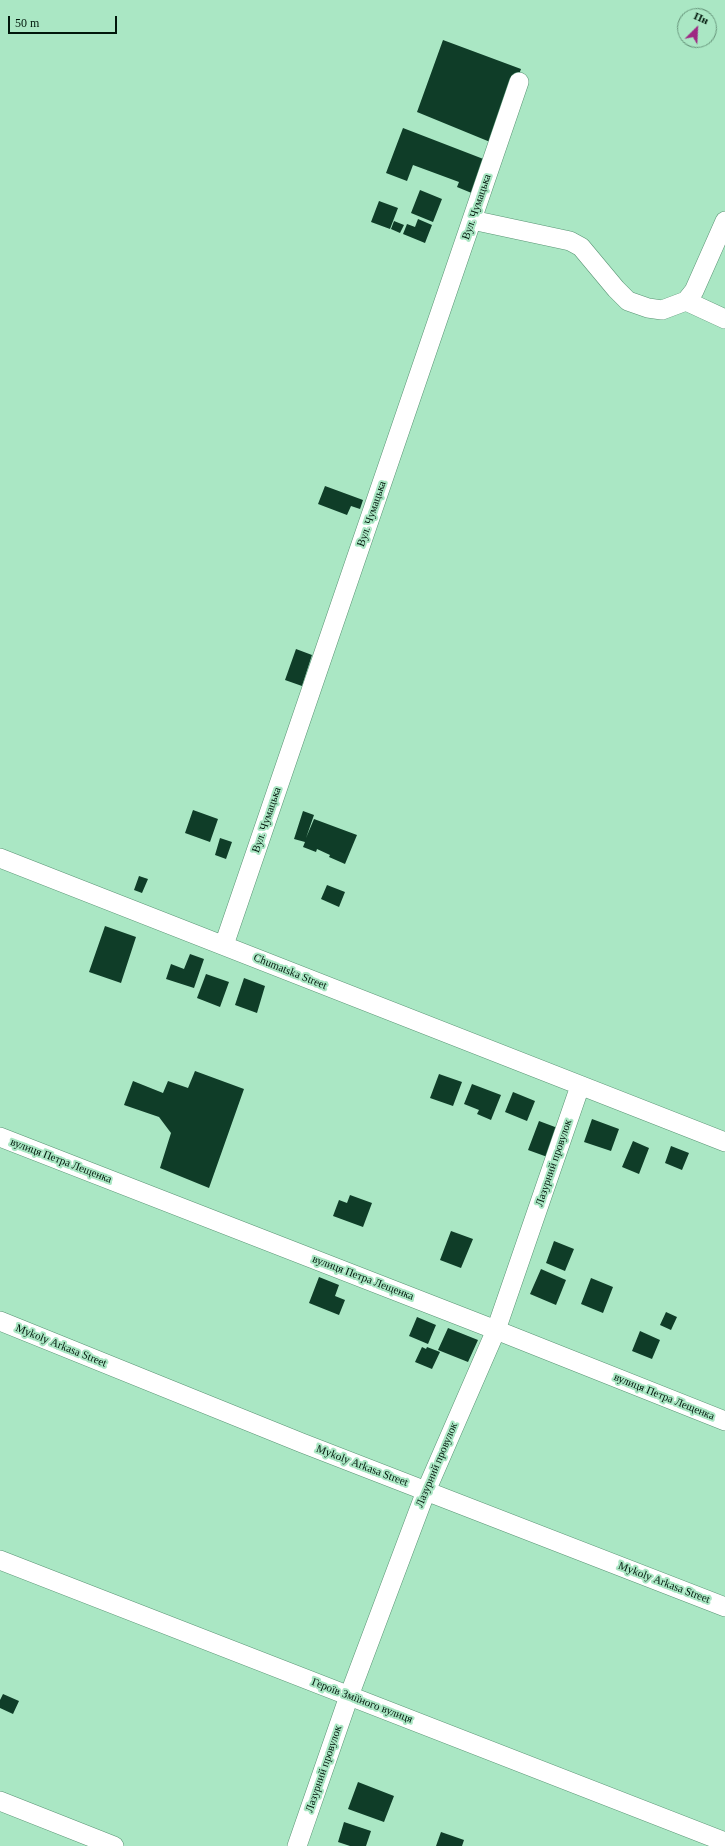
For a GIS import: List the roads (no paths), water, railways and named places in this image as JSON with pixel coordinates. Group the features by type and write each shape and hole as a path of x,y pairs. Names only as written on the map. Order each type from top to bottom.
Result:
{"street":[{"name":"Вул. Чумацька","path":"224,945 519,82"},
{"path":"472,220 570,241 580,247 628,301 648,308 662,310 686,301 694,291 725,221"},
{"path":"686,301 725,319"},
{"name":"Chumatska Street","path":"0,858 725,1142"},
{"name":"Лазурний провулок","path":"297,1846 349,1696 426,1491 496,1330 580,1086"},
{"name":"вулиця Петра Лещенка","path":"0,1137 496,1330 725,1421"},
{"name":"Mykoly Arkasa Street","path":"0,1321 426,1491 725,1607"},
{"name":"Героїв Зміїного вулиця","path":"0,1560 725,1842"},
{"path":"0,1801 114,1846"}]}
